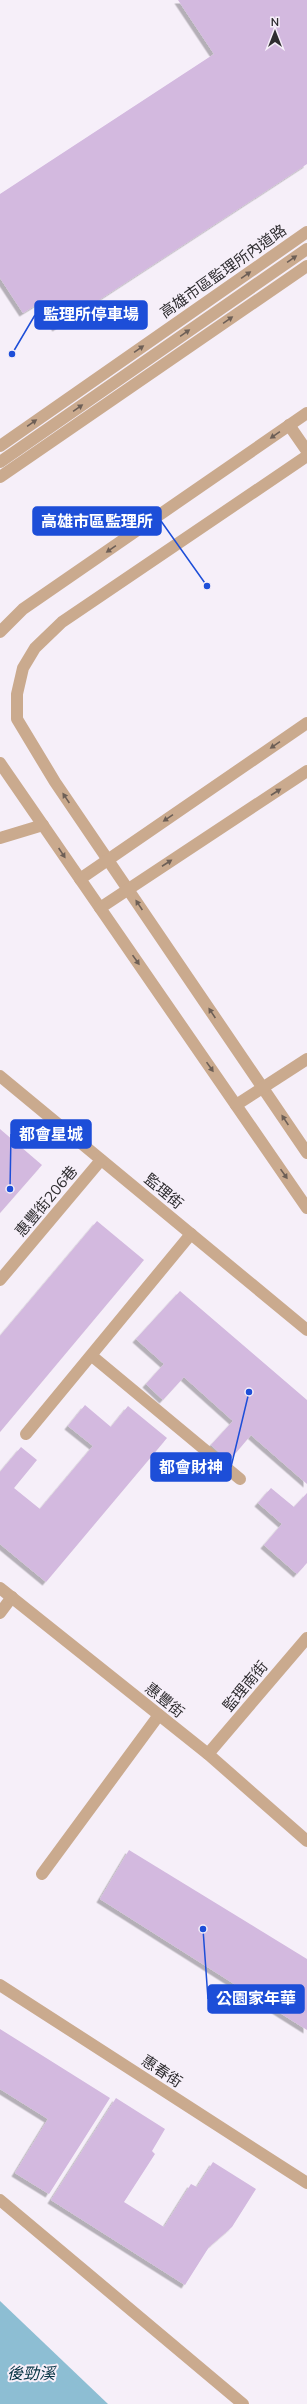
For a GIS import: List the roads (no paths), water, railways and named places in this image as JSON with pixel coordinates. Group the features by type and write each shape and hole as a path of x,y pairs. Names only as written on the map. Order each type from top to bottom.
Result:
{"street":[{"name":"高雄市區監理所內道路","path":"0,446 307,232"},
{"name":"高雄市區監理所內道路","path":"0,462 307,249"},
{"path":"0,477 307,266"},
{"path":"0,632 23,609 307,413"},
{"path":"289,425 307,451"},
{"path":"307,456 62,622 35,648 23,668 17,694 17,719 55,782 307,1152"},
{"path":"80,879 307,723"},
{"path":"0,763 307,1208"},
{"path":"100,908 307,771"},
{"path":"0,838 43,825"},
{"path":"236,1105 307,1058"},
{"name":"監理街","path":"0,1076 307,1330"},
{"name":"惠豐街206巷","path":"0,1280 101,1160"},
{"path":"26,1434 92,1356 191,1234"},
{"path":"92,1356 240,1479"},
{"name":"惠豐街","path":"0,1588 208,1754 307,1841"},
{"path":"0,1613 12,1597"},
{"name":"監理南街","path":"208,1754 307,1638"},
{"path":"42,1874 159,1715"},
{"name":"惠春街","path":"0,1985 307,2183"},
{"path":"0,2200 243,2404"}],"water":[{"name":"後勁溪","path":"0,2301 108,2404 0,2404"}],"place":[{"name":"監理所停車場","path":"12,354"},
{"name":"高雄市區監理所","path":"207,586"},
{"name":"都會星城","path":"10,1189"},
{"name":"都會財神","path":"249,1392"},
{"name":"公園家年華","path":"203,1929"}]}
